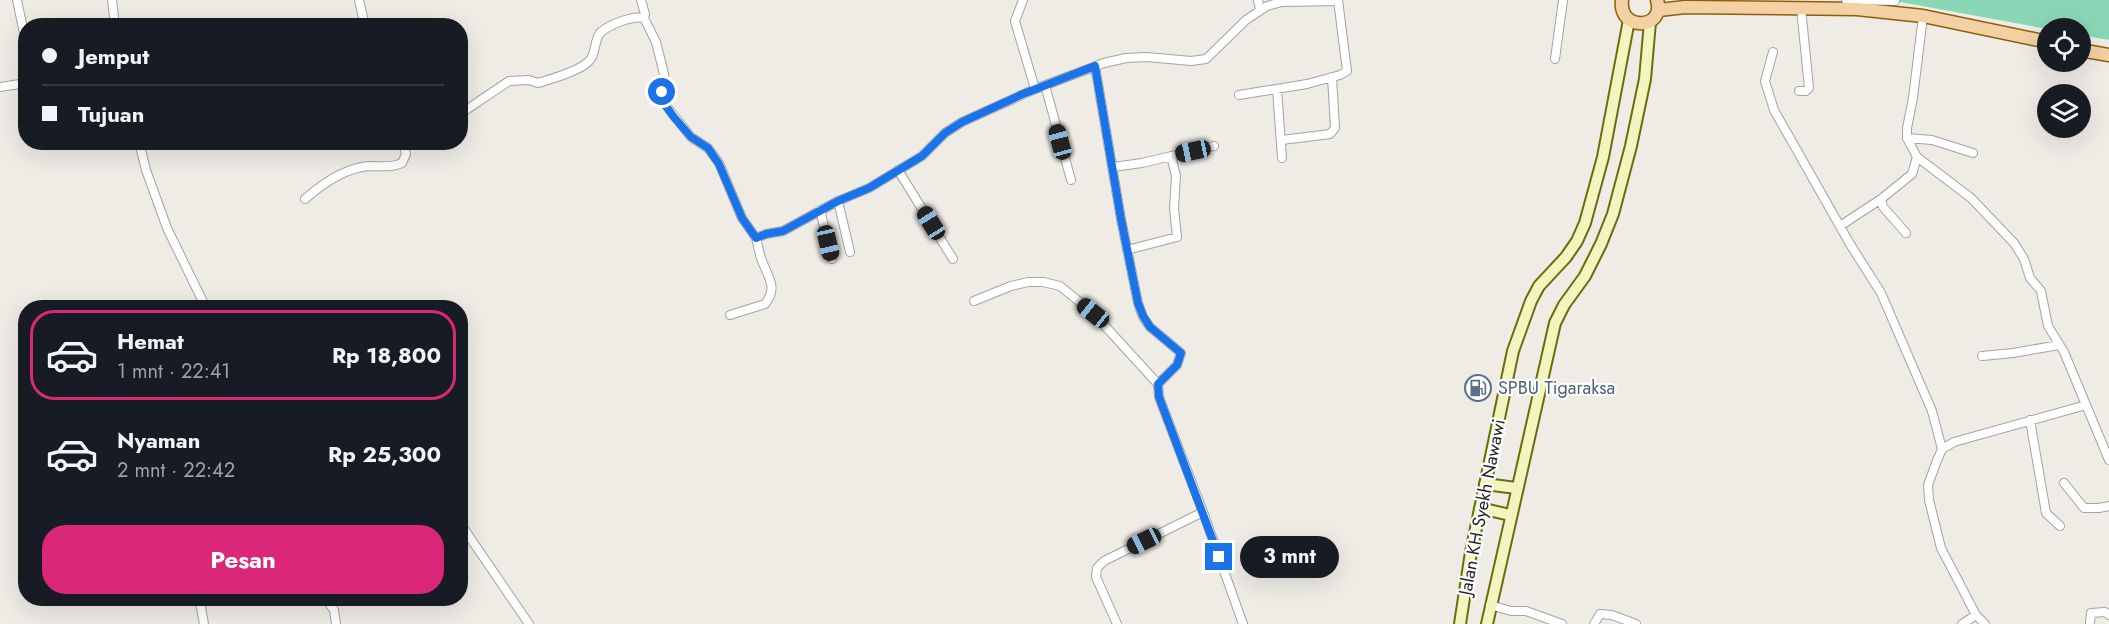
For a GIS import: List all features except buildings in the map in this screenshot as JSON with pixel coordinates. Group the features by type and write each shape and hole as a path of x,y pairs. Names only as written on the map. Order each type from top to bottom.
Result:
{"main road":[{"path":"1622,0 1623,14 1629,20 1640,24 1650,22 1658,3 1685,7 1857,9 1923,16 2037,40"},
{"name":"Jalan KH Syekh Nawawi","path":"1460,624 1471,552 1513,354 1525,316 1539,286 1566,257 1577,241 1585,222 1603,157 1629,20"},
{"name":"Jalan KH Syekh Nawawi","path":"1487,624 1555,322 1585,276 1613,214 1645,80 1650,22"},
{"path":"2091,52 2109,55"},
{"path":"1485,484 1516,488"},
{"path":"1480,508 1510,515"}],"street":[{"path":"17,0 21,18"},
{"path":"111,0 114,18"},
{"path":"359,0 363,18"},
{"path":"641,0 644,18 656,42 664,74 662,92 664,103 691,137 708,148 719,164 742,218 756,238 761,259 772,282 772,291 765,304 730,315"},
{"path":"1023,0 1015,21 1035,89"},
{"path":"1258,0 1260,10"},
{"path":"1555,59 1563,0"},
{"path":"1846,0 1895,0"},
{"path":"756,238 783,231 820,210 869,188 922,156 945,133 962,122 1035,89 1095,66 1126,58 1148,57 1191,61 1206,59 1260,10 1282,2 1338,1 1347,71 1332,77 1239,95"},
{"path":"1799,91 1806,91 1809,88 1801,8"},
{"path":"468,109 509,81 529,80 538,83 585,64 591,59 601,33 621,21 637,16 644,18"},
{"path":"1923,16 1913,98 1906,128 1907,138 1917,157 1971,198 2014,243 2031,278 2041,291 2048,326 2059,345 2109,460"},
{"path":"1773,52 1765,81 1774,110 1881,293 1932,411 1942,450"},
{"path":"1095,66 1127,249 1143,316 1150,327 1181,353 1177,365 1158,384"},
{"path":"1282,140 1330,134 1334,131 1332,77"},
{"path":"0,87 18,84"},
{"path":"1045,85 1071,180"},
{"path":"1277,89 1282,158"},
{"path":"1907,138 1932,140 1973,153"},
{"path":"1113,167 1214,146"},
{"path":"141,150 167,228 202,300"},
{"path":"305,199 321,185 345,173 367,166 389,167 402,163 406,154 405,150"},
{"path":"1127,249 1177,237 1174,208 1176,176 1172,156"},
{"path":"1840,226 1881,199 1912,174 1917,157"},
{"path":"898,170 953,259"},
{"path":"1881,199 1883,207 1906,233"},
{"path":"838,201 850,252"},
{"path":"820,210 831,259"},
{"path":"974,301 1028,282 1060,286 1093,313 1158,384 1161,403 1243,624"},
{"path":"1982,356 2059,345"},
{"path":"1985,624 1976,615 1941,549 1929,500 1928,485 1942,450 1954,442 2086,405"},
{"path":"2030,420 2046,513 2060,526"},
{"path":"2064,483 2084,508 2109,506"},
{"path":"1118,624 1096,577 1097,568 1104,561 1203,512"},
{"path":"468,535 529,624"},
{"path":"1490,605 1510,611 1526,611 1562,624"},
{"path":"201,606 204,624"},
{"path":"331,606 334,610 336,624"},
{"path":"2090,624 2091,613 2105,612 2109,615"},
{"path":"1594,624 1599,614 1612,615 1636,624"},
{"path":"1962,624 1976,615"}],"green space":[{"path":"1846,0 2109,0 2109,40 2091,37 2091,18 2037,18 2037,27 1895,1"}],"place":[{"name":"SPBU Tigaraksa","path":"1478,388"}],"route":[{"path":"662,92 664,103 673,116 691,137 708,148 719,164 742,218 756,238 783,231 838,201 869,188 922,156 945,133 962,122 1023,94 1095,66 1138,303 1150,327 1181,353 1177,365 1158,384 1159,397 1219,557"}]}
